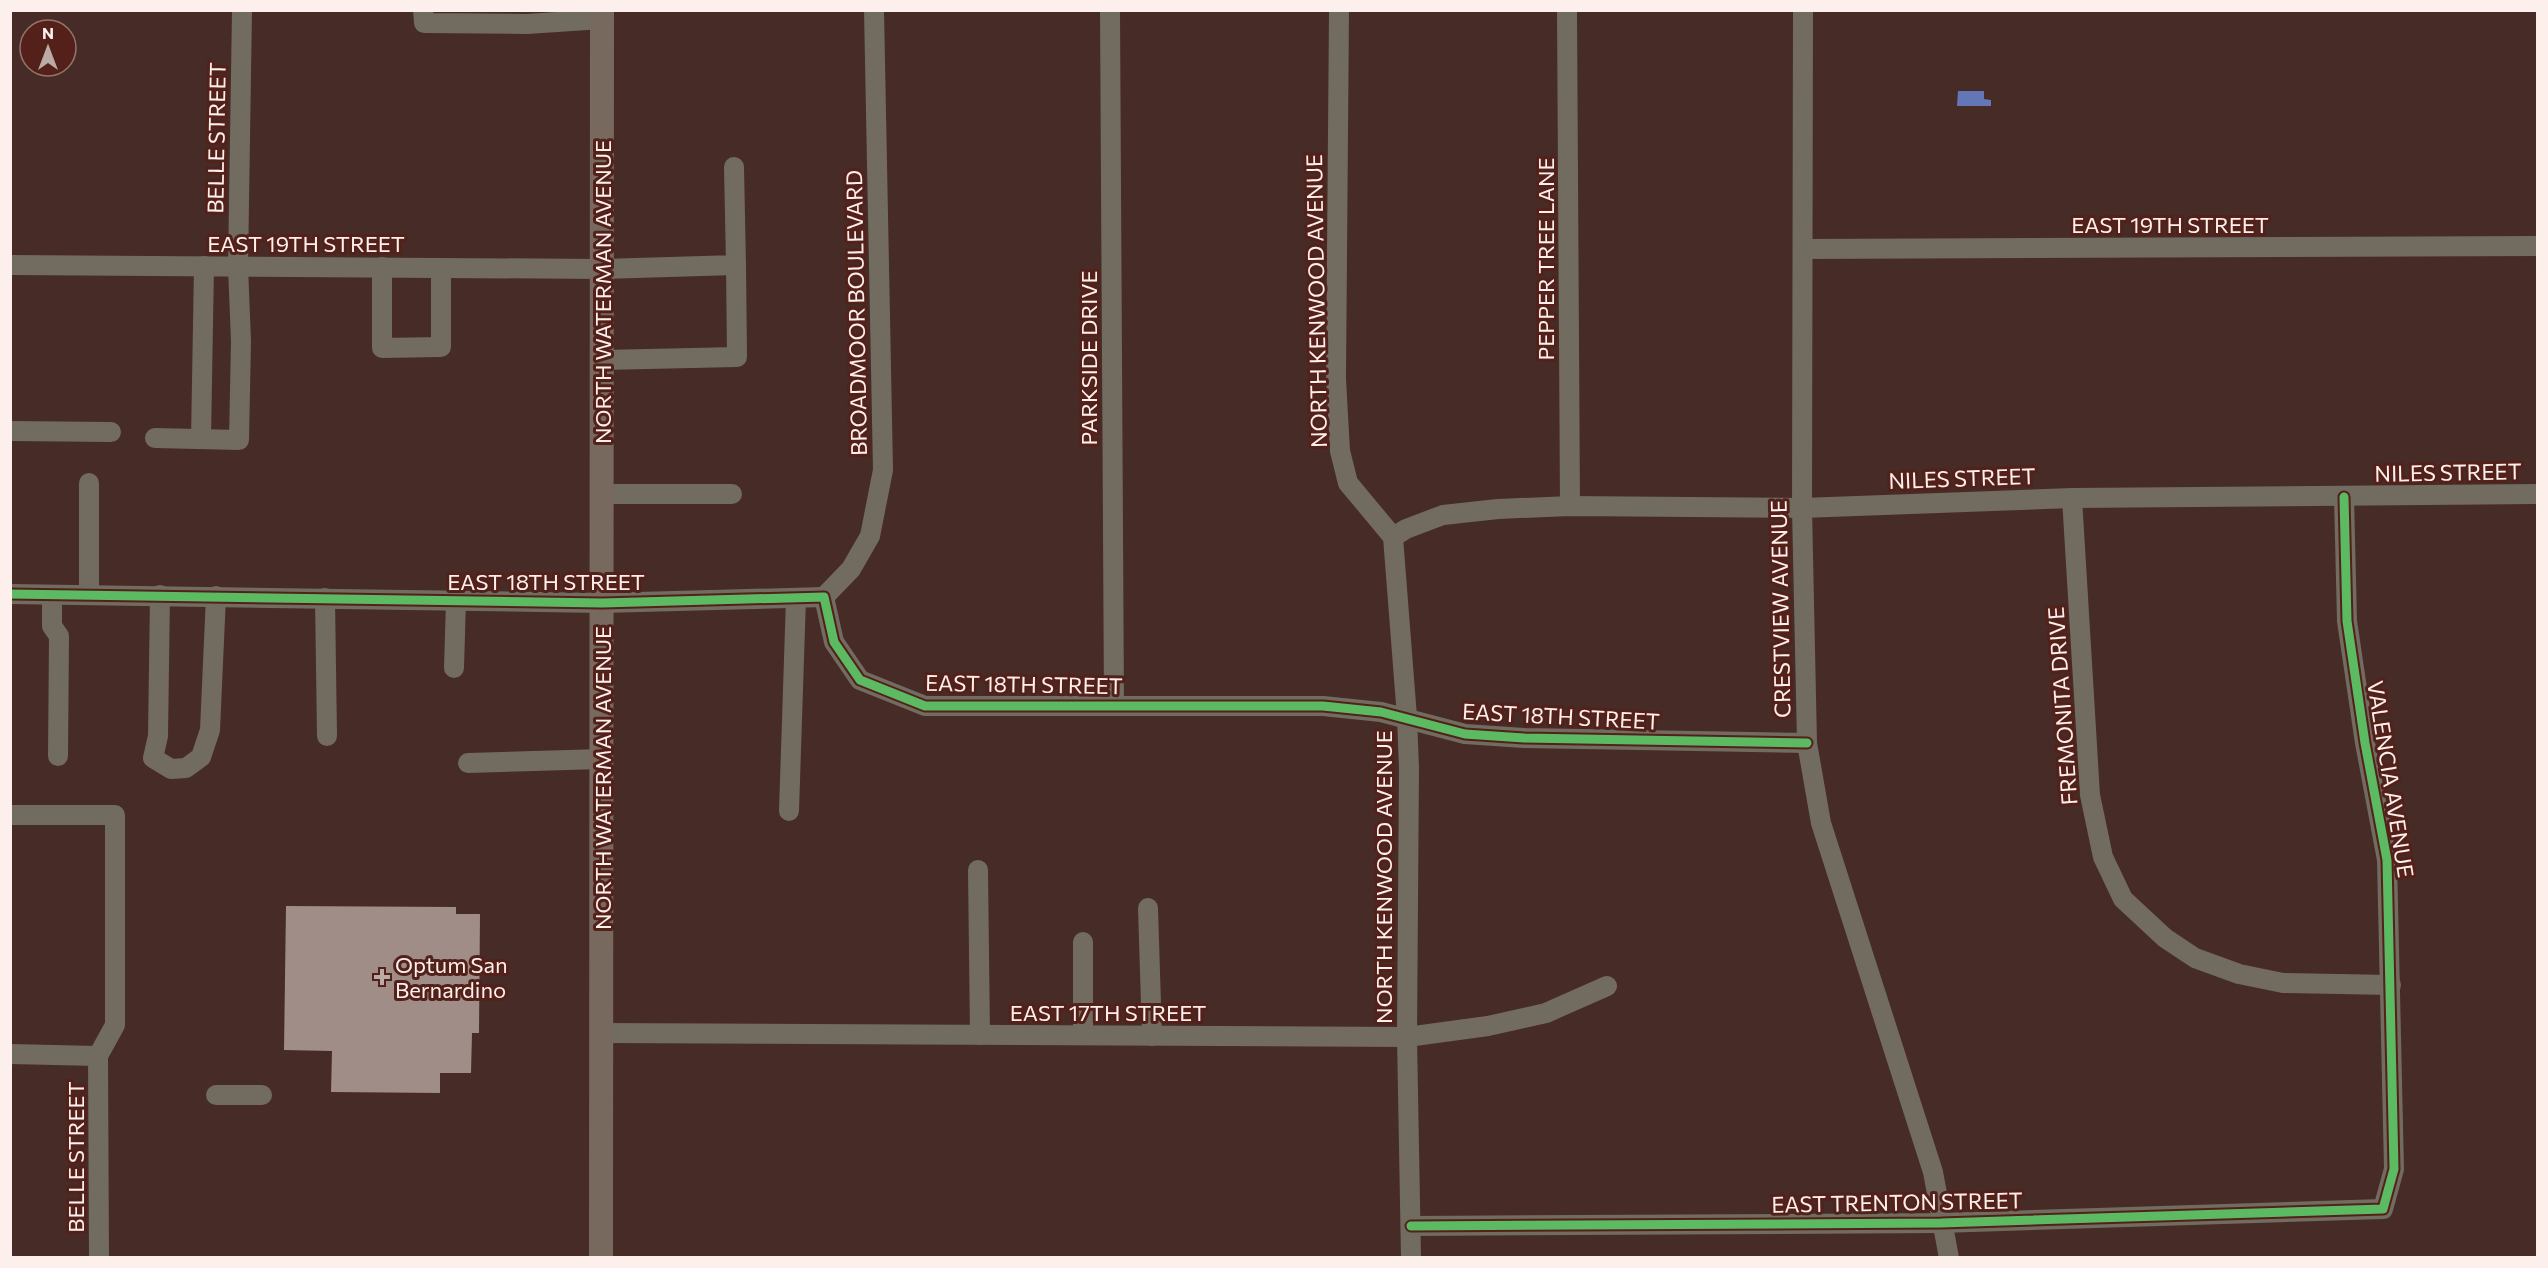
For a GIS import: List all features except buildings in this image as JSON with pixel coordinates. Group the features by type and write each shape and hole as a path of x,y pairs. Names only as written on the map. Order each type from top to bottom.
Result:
{"main road":[{"name":"NORTH WATERMAN AVENUE","path":"601,1257 602,15"}],"street":[{"name":"BELLE STREET","path":"201,440 239,440 241,341 238,267 242,10"},
{"path":"423,10 424,23 527,24 602,15"},
{"name":"BROADMOOR BOULEVARD","path":"824,597 851,569 870,536 883,470 874,10"},
{"name":"PARKSIDE DRIVE","path":"1110,10 1114,705"},
{"name":"NORTH KENWOOD AVENUE","path":"1339,10 1336,379 1340,451 1348,483 1393,537 1407,717 1409,780 1407,1037 1411,1257"},
{"name":"PEPPER TREE LANE","path":"1567,10 1570,506"},
{"name":"CRESTVIEW AVENUE","path":"1803,10 1802,508 1807,743 1821,824 1933,1172 1949,1257"},
{"path":"602,360 737,357 734,167"},
{"name":"EAST 19TH STREET","path":"1803,249 2538,246"},
{"name":"EAST 19TH STREET","path":"10,265 602,269 736,265"},
{"path":"154,438 201,440 204,266"},
{"path":"382,267 382,348 441,347 441,268"},
{"path":"10,431 111,432"},
{"path":"89,483 89,594"},
{"path":"602,494 732,494"},
{"name":"NILES STREET","path":"1393,537 1406,529 1443,515 1498,509 1570,506 1802,508 2072,498 2538,494"},
{"name":"VALENCIA AVENUE","path":"2344,497 2347,621 2365,743 2387,860 2394,1169 2383,1209"},
{"name":"FREMONITA DRIVE","path":"2072,498 2090,795 2103,857 2123,899 2165,938 2195,958 2239,974 2283,983 2391,985"},
{"name":"EAST 18TH STREET","path":"10,594 602,603 824,597 834,642 860,680 926,706 1323,706 1407,717 1436,728 1465,734 1524,738 1807,743"},
{"path":"52,595 52,626 59,636 58,756"},
{"path":"160,595 158,736 153,758 171,769 186,768 201,757 210,730 216,596"},
{"path":"325,598 327,736"},
{"path":"789,811 796,598"},
{"path":"454,668 456,600"},
{"path":"468,763 602,759"},
{"path":"10,815 115,815 116,994 115,1025 98,1056 10,1054"},
{"path":"985,871 987,1035"},
{"path":"1148,909 1152,1036"},
{"path":"1083,942 1083,1035"},
{"name":"EAST 17TH STREET","path":"601,1033 1407,1037 1488,1026 1546,1012 1607,986"},
{"name":"BELLE STREET","path":"98,1056 99,1257"},
{"path":"216,1095 262,1095"},
{"name":"EAST TRENTON STREET","path":"1411,1226 1941,1223 2383,1209"}],"water":[{"path":"1958,91 1984,91 1984,99 1991,100 1991,106 1957,106"}],"cycle path":[{"path":"1411,1226 1941,1223 2383,1209 2394,1169 2387,860 2365,743 2347,621 2344,497"},
{"path":"10,594 602,603 824,597 834,642 860,680 925,706 1323,706 1381,712 1465,734 1524,738 1807,743"}],"place":[{"name":"Optum San Bernardino","path":"382,977"}]}
